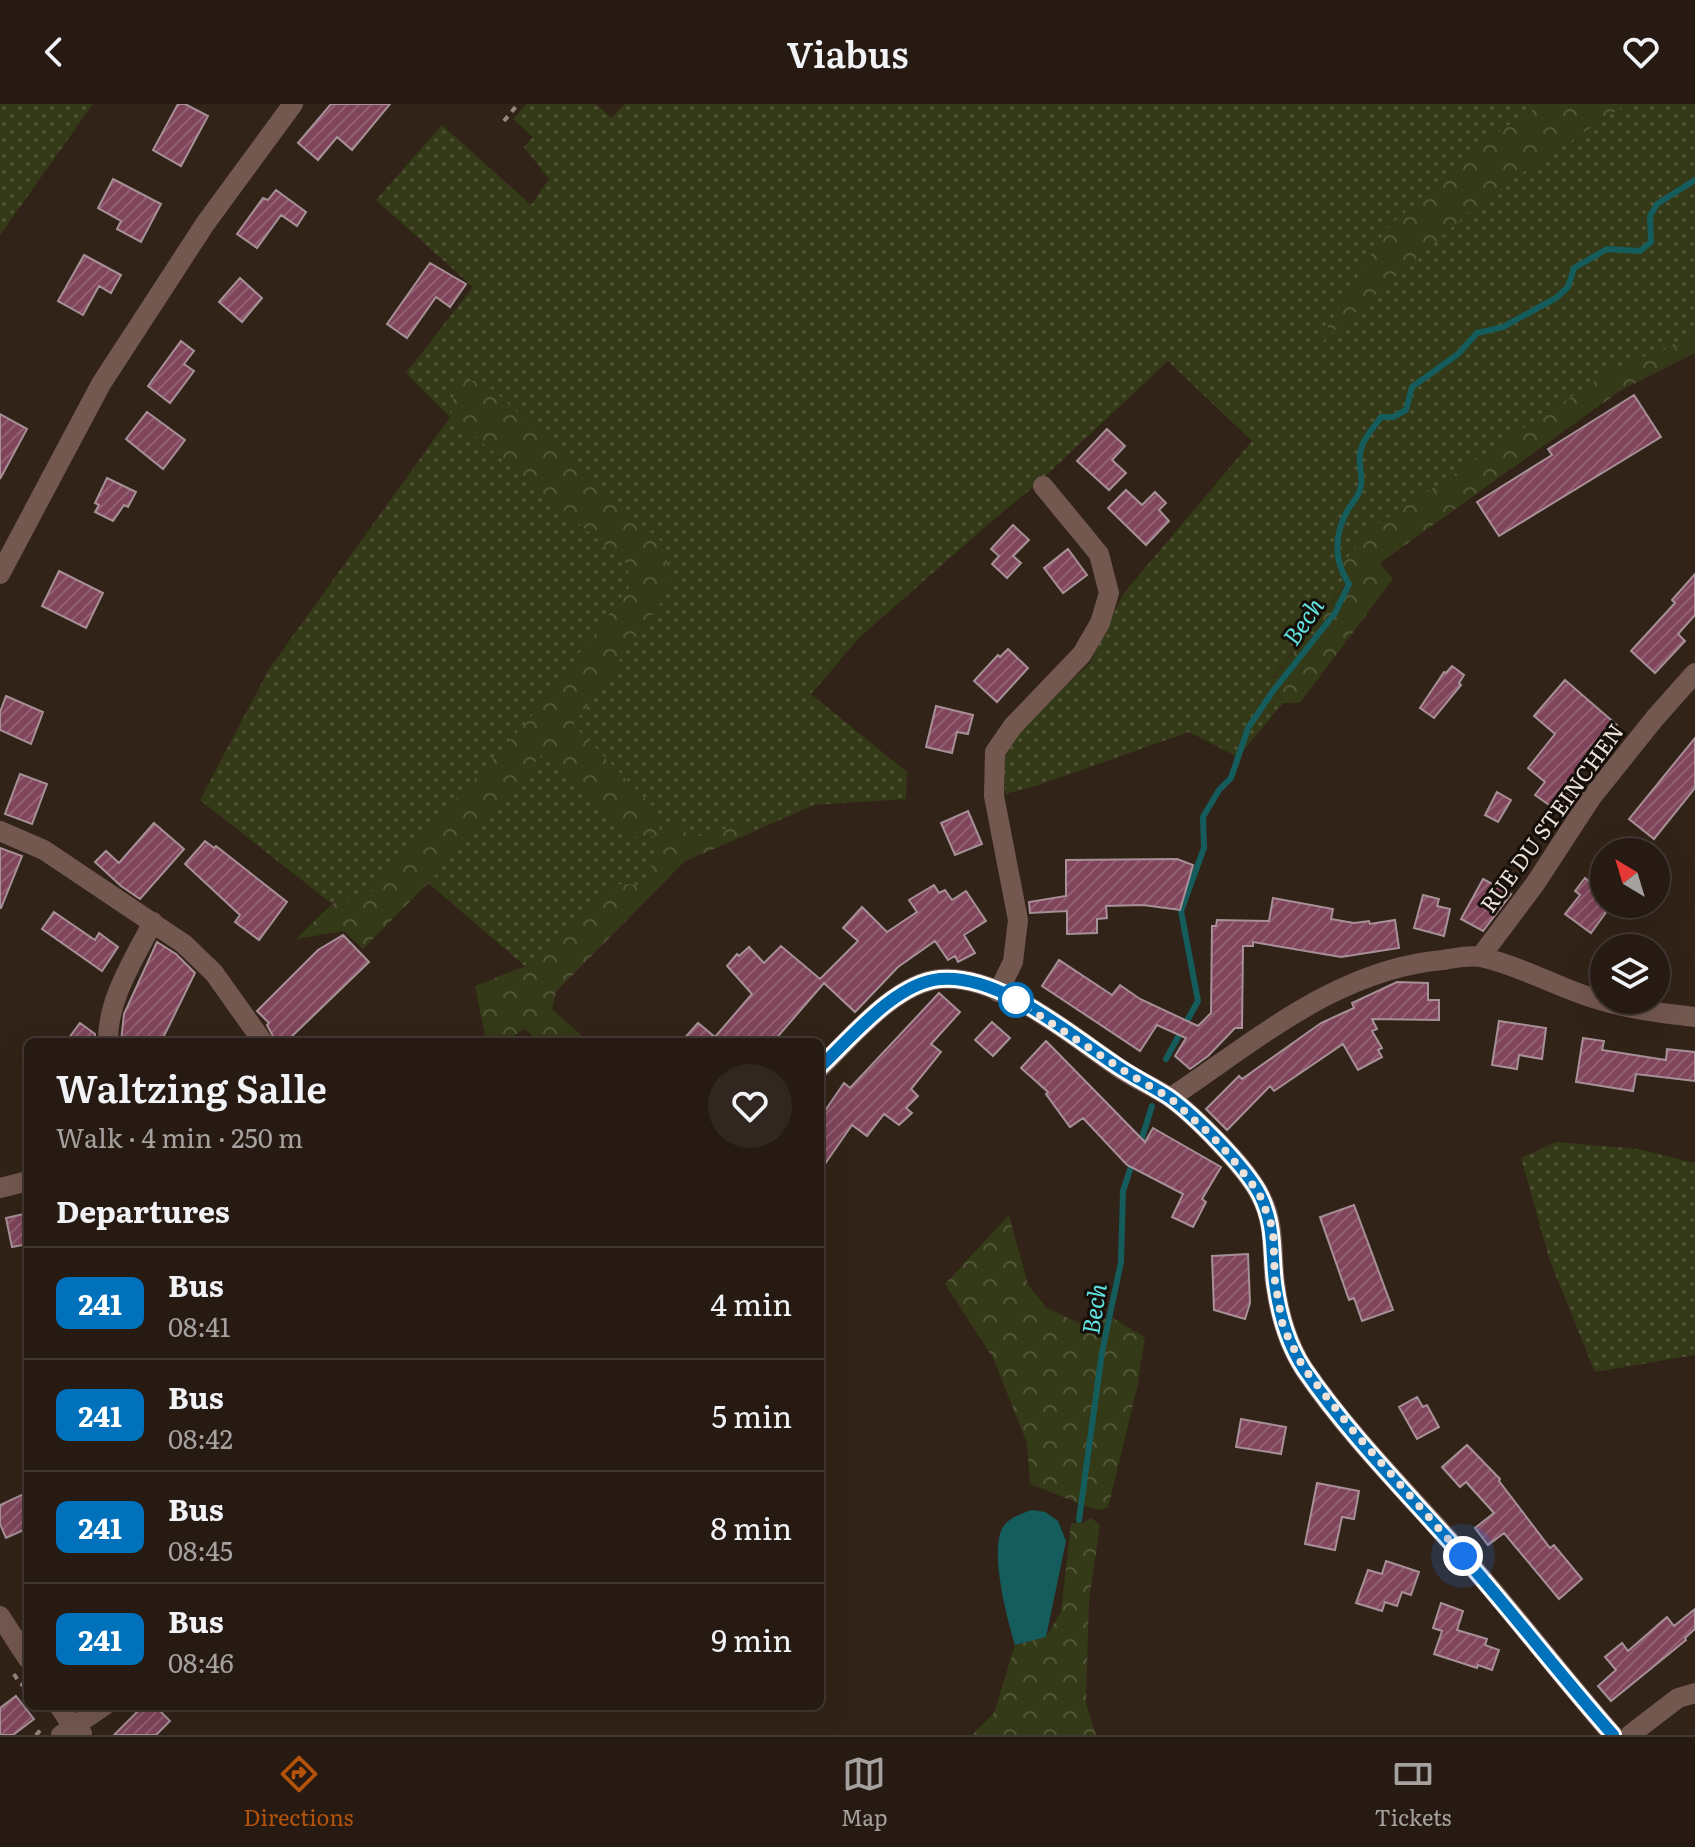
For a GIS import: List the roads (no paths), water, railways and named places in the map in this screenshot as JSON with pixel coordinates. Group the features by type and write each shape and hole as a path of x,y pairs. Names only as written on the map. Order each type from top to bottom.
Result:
{"street":[{"path":"0,574 101,384 205,224 293,104"},
{"path":"998,992 1013,962 1018,920 994,796 995,752 1013,726 1082,654 1100,623 1109,593 1099,554 1043,486"},
{"name":"RUE DU STEINCHEN","path":"1481,956 1535,884 1591,798 1695,673"},
{"path":"0,831 44,850 184,944 214,973 260,1038"},
{"path":"108,1038 118,992 153,922"},
{"path":"1170,1098 1297,1012 1339,988 1376,972 1423,961 1481,956 1592,998 1638,1010 1695,1017"},
{"path":"824,1064 888,1002 914,987 938,979 961,979 1021,1002 1170,1098 1211,1135 1259,1193 1273,1229 1275,1282 1283,1327 1303,1367 1355,1433 1524,1626 1563,1678 1613,1735"},
{"path":"0,1188 24,1182"},
{"path":"0,1616 24,1653"},
{"path":"1630,1735 1678,1698 1695,1693"},
{"path":"61,1710 73,1732 99,1710"}],"water":[{"path":"1032,1510 1045,1512 1058,1521 1066,1541 1046,1637 1015,1645 1001,1588 998,1542 1006,1523"}],"waterway":[{"name":"Bech","path":"1166,1059 1198,1001 1181,911 1204,848 1203,817 1219,790 1231,778 1248,728 1335,613 1349,584 1340,566 1337,546 1344,517 1361,487 1360,455 1365,440 1381,417 1393,417 1406,410 1412,387 1458,354 1477,333 1503,327 1556,298 1568,287 1574,268 1607,249 1640,251 1651,242 1650,216 1657,204 1695,180"},
{"name":"Bech","path":"1140,1144 1152,1106"},
{"name":"Bech","path":"1079,1520 1102,1352 1121,1262 1123,1191 1133,1161"}]}
